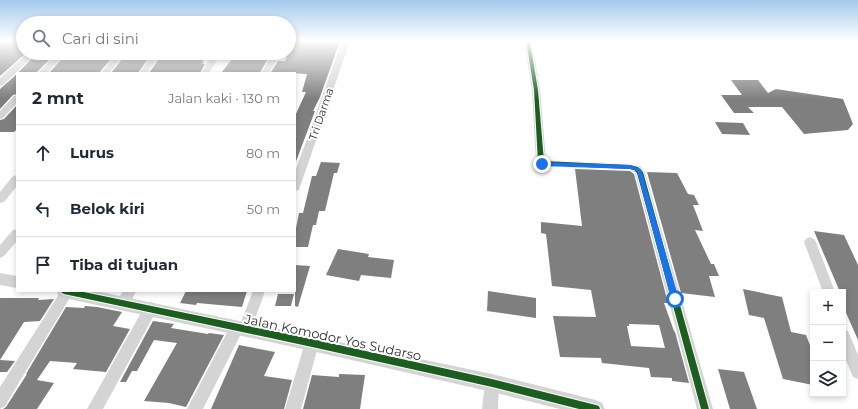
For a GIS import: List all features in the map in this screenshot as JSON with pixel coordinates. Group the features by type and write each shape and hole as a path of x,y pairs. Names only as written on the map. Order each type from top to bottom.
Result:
{"street":[{"path":"0,84 25,60"},
{"path":"43,72 55,60"},
{"path":"106,72 116,60"},
{"path":"144,72 153,60"},
{"path":"206,72 213,60"},
{"path":"266,72 273,60"},
{"name":"Tri Darma","path":"296,184 339,60"},
{"path":"531,60 536,90 541,163 630,167 636,168 640,172 705,409"},
{"path":"0,116 16,99"},
{"path":"0,199 16,180"},
{"path":"0,254 16,234"},
{"path":"810,242 828,289"},
{"path":"0,279 16,282"},
{"path":"0,400 66,292"},
{"name":"Jalan Komodor Yos Sudarso","path":"77,292 126,297 152,308 312,342 492,383 596,409"},
{"path":"194,409 241,328 259,292"},
{"path":"95,409 152,308"},
{"path":"293,409 312,342"},
{"path":"846,343 858,372"},
{"path":"490,409 492,383"}],"building":[{"path":"0,60 18,60 0,76"},
{"path":"30,60 49,60 37,72 19,72"},
{"path":"61,60 110,60 100,72 50,72"},
{"path":"121,60 147,60 139,72 112,72"},
{"path":"158,60 203,60 202,62 204,62 202,64 205,64 201,72 150,72"},
{"path":"231,60 267,60 261,72 222,72"},
{"path":"333,60 320,97 313,111 315,111 296,161 296,114 306,92 302,92 307,74 296,73 296,72 271,72 278,61"},
{"path":"16,75 16,94 13,95 0,109 0,89"},
{"path":"731,80 758,80 768,93 776,89 843,99 853,124 848,130 804,134 782,107 748,107 754,113 734,113 721,95 742,95"},
{"path":"16,106 16,130 14,132 0,132 0,120 4,119"},
{"path":"715,122 743,123 750,135 722,134"},
{"path":"321,162 340,163 337,173 334,173 325,211 319,211 316,225 313,225 308,247 296,247 296,228 299,213 303,213 312,176 316,176"},
{"path":"575,169 630,171 634,174 668,303 664,303 675,332 689,383 672,381 672,378 651,377 649,368 602,363 601,358 560,357 553,316 596,317 591,290 552,286 546,234 541,233 541,222 582,226","holes":["629,324 659,325 665,348 631,346 627,326 629,326"]},
{"path":"647,172 677,173 688,194 694,195 699,205 693,205 703,231 695,230 711,264 714,264 719,276 709,276 715,297 681,293"},
{"path":"814,231 844,235 858,265 858,340 846,313 846,289 839,289"},
{"path":"338,249 369,254 368,257 394,260 391,278 361,275 359,281 326,275"},
{"path":"296,265 310,266 298,307 295,306"},
{"path":"743,289 782,297 791,332 806,335 810,345 810,384 783,379 764,318 749,315"},
{"path":"488,291 536,298 536,318 487,311"},
{"path":"186,292 247,292 242,307 180,303"},
{"path":"278,294 294,294 291,306 275,306"},
{"path":"0,298 39,298 38,300 54,299 40,321 24,322 0,360"},
{"path":"85,306 122,312 113,326 130,329 106,372 73,369 77,363 50,361 37,380 54,383 37,409 3,409 6,407 27,374 66,307 84,308"},
{"path":"153,321 174,324 171,328 224,335 186,407 169,403 144,401 177,343 154,340 137,371 132,371 126,382 120,382"},
{"path":"239,345 275,352 264,376 292,380 284,409 211,409"},
{"path":"0,360 15,361 7,372 0,372"},
{"path":"718,369 744,372 757,409 730,409"},
{"path":"339,374 365,375 360,409 303,409 312,375 339,377"}],"cycle path":[{"path":"531,60 536,90 541,163 630,167 636,168 640,172 705,409"},
{"path":"69,292 312,343 492,383 596,409"}],"route":[{"path":"542,164 630,167 639,170 675,299"}]}
